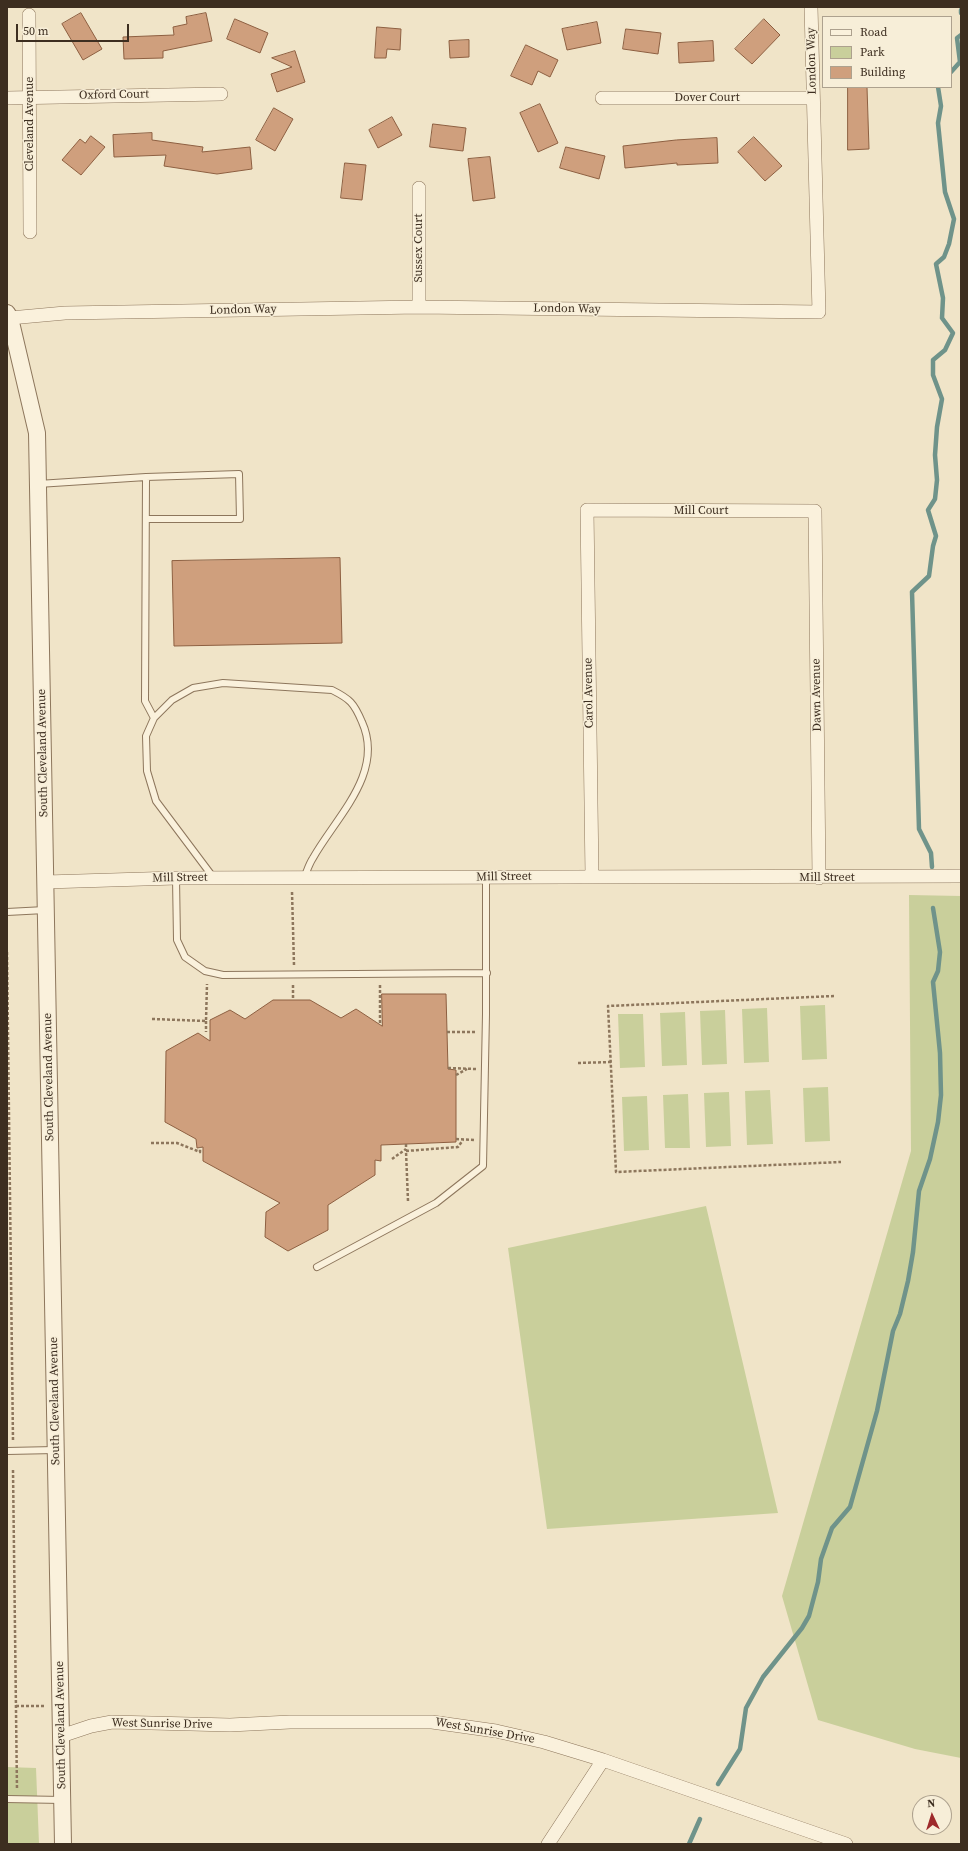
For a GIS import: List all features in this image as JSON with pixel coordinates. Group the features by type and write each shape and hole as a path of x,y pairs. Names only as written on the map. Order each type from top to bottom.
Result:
{"street":[{"name":"London Way","path":"8,315 419,307 819,312 812,98 811,7"},
{"name":"Cleveland Avenue","path":"29,15 30,232"},
{"name":"Oxford Court","path":"7,98 30,96 221,94"},
{"name":"Dover Court","path":"602,98 812,98"},
{"name":"Sussex Court","path":"419,188 419,307"},
{"name":"South Cleveland Avenue","path":"8,315 37,433 63,1844"},
{"name":"Mill Court","path":"587,510 815,511"},
{"name":"Carol Avenue","path":"587,510 592,876"},
{"name":"Dawn Avenue","path":"815,511 819,878"},
{"name":"Mill Street","path":"46,882 176,878 486,878 592,876 819,878 961,876"},
{"name":"West Sunrise Drive","path":"61,1736 91,1726 119,1722 230,1725 290,1722 432,1722 496,1731 544,1742 603,1760 846,1844"},
{"path":"548,1844 603,1760"}],"lane":[{"path":"38,484 146,477 239,474 240,519 147,519"},
{"path":"146,477 145,701 154,718"},
{"path":"214,878 156,801 147,771 146,736 154,718 172,700 193,688 223,683 332,690 348,698 357,710 364,726 368,742 367,761 359,786 346,811 312,858 304,878"},
{"path":"176,878 178,940 185,957 205,972 223,975 487,973"},
{"path":"317,1268 436,1203 483,1166 487,973 486,878"},
{"path":"7,912 46,910"},
{"path":"7,1451 56,1450"},
{"path":"7,1799 62,1800"}],"path":[{"path":"292,892 294,966"},
{"path":"7,952 9,1230 13,1443"},
{"path":"206,1032 207,984"},
{"path":"293,984 293,1000"},
{"path":"380,985 380,1023"},
{"path":"834,996 608,1006 616,1172 841,1162"},
{"path":"152,1019 206,1021"},
{"path":"447,1032 477,1032"},
{"path":"578,1063 611,1062"},
{"path":"448,1068 478,1070"},
{"path":"456,1075 467,1069"},
{"path":"456,1139 478,1141"},
{"path":"392,1159 406,1150 458,1147 463,1140"},
{"path":"151,1143 177,1143 200,1152 200,1147"},
{"path":"406,1144 408,1201"},
{"path":"13,1470 17,1799"},
{"path":"16,1706 49,1706"}],"green space":[{"path":"909,895 961,896 961,1758 915,1749 818,1720 782,1596 911,1151"},
{"path":"825,1005 827,1059 802,1060 800,1006"},
{"path":"767,1008 769,1062 744,1063 742,1009"},
{"path":"725,1010 727,1064 702,1065 700,1011"},
{"path":"685,1012 687,1065 662,1066 660,1013"},
{"path":"618,1014 643,1014 645,1067 620,1068"},
{"path":"828,1087 830,1141 805,1142 803,1088"},
{"path":"770,1090 773,1144 747,1145 745,1091"},
{"path":"729,1092 731,1146 706,1147 704,1093"},
{"path":"688,1094 690,1148 665,1148 663,1095"},
{"path":"647,1096 649,1150 624,1151 622,1097"},
{"path":"706,1206 778,1513 547,1529 508,1248"},
{"path":"7,1767 36,1768 39,1844 7,1844"}],"building":[{"path":"81,13 102,49 83,60 62,24"},
{"path":"206,13 212,41 163,51 163,58 124,59 123,37 174,35 173,27 187,24 186,17"},
{"path":"235,19 268,33 260,53 227,39"},
{"path":"764,19 780,35 752,64 735,49"},
{"path":"597,22 601,43 567,50 562,29"},
{"path":"377,27 401,29 400,50 387,49 386,58 375,58"},
{"path":"626,29 661,33 658,54 623,49"},
{"path":"469,40 469,57 450,58 449,41"},
{"path":"713,41 714,61 679,63 678,43"},
{"path":"526,45 558,60 550,77 538,71 532,85 511,76"},
{"path":"295,51 305,82 277,92 271,74 292,67 272,58"},
{"path":"848,88 867,88 869,149 848,150"},
{"path":"540,104 558,143 538,152 520,113"},
{"path":"274,108 293,119 275,151 256,140"},
{"path":"392,117 402,135 378,148 369,130"},
{"path":"433,124 466,128 463,151 430,147"},
{"path":"152,133 152,140 203,147 202,152 250,147 252,169 217,174 164,166 166,155 114,157 113,135"},
{"path":"91,136 105,147 81,175 62,160 80,139 85,143"},
{"path":"754,137 782,166 765,181 738,152"},
{"path":"717,138 718,163 677,165 677,163 625,168 623,146 676,140"},
{"path":"566,147 605,156 599,179 560,168"},
{"path":"490,157 495,198 473,201 468,159"},
{"path":"345,163 366,165 362,200 341,198"},
{"path":"340,558 342,643 174,646 172,561"},
{"path":"382,994 446,994 448,1069 456,1070 456,1142 381,1145 381,1161 375,1160 375,1175 328,1205 328,1230 288,1251 265,1237 266,1212 280,1203 203,1161 203,1147 197,1148 196,1139 165,1122 166,1051 198,1033 210,1041 210,1020 230,1010 245,1019 273,1000 310,1000 341,1018 356,1009 382,1026"}],"waterway":[{"path":"952,71 960,62 957,38 961,35"},
{"path":"932,867 931,853 919,829 912,592 929,576 933,546 936,536 928,510 935,499 937,480 935,455 937,427 942,399 933,375 933,360 945,350 953,333 942,318 943,298 936,264 944,257 949,244 954,219 945,192 938,123 941,106 938,88"},
{"path":"718,1784 740,1749 746,1708 763,1677 802,1628 809,1616 818,1582 821,1559 832,1528 850,1507 877,1411 893,1331 900,1314 908,1281 913,1252 919,1191 930,1159 938,1122 941,1095 940,1053 933,982 938,971 940,952 933,908"},
{"path":"689,1844 700,1819"}]}
